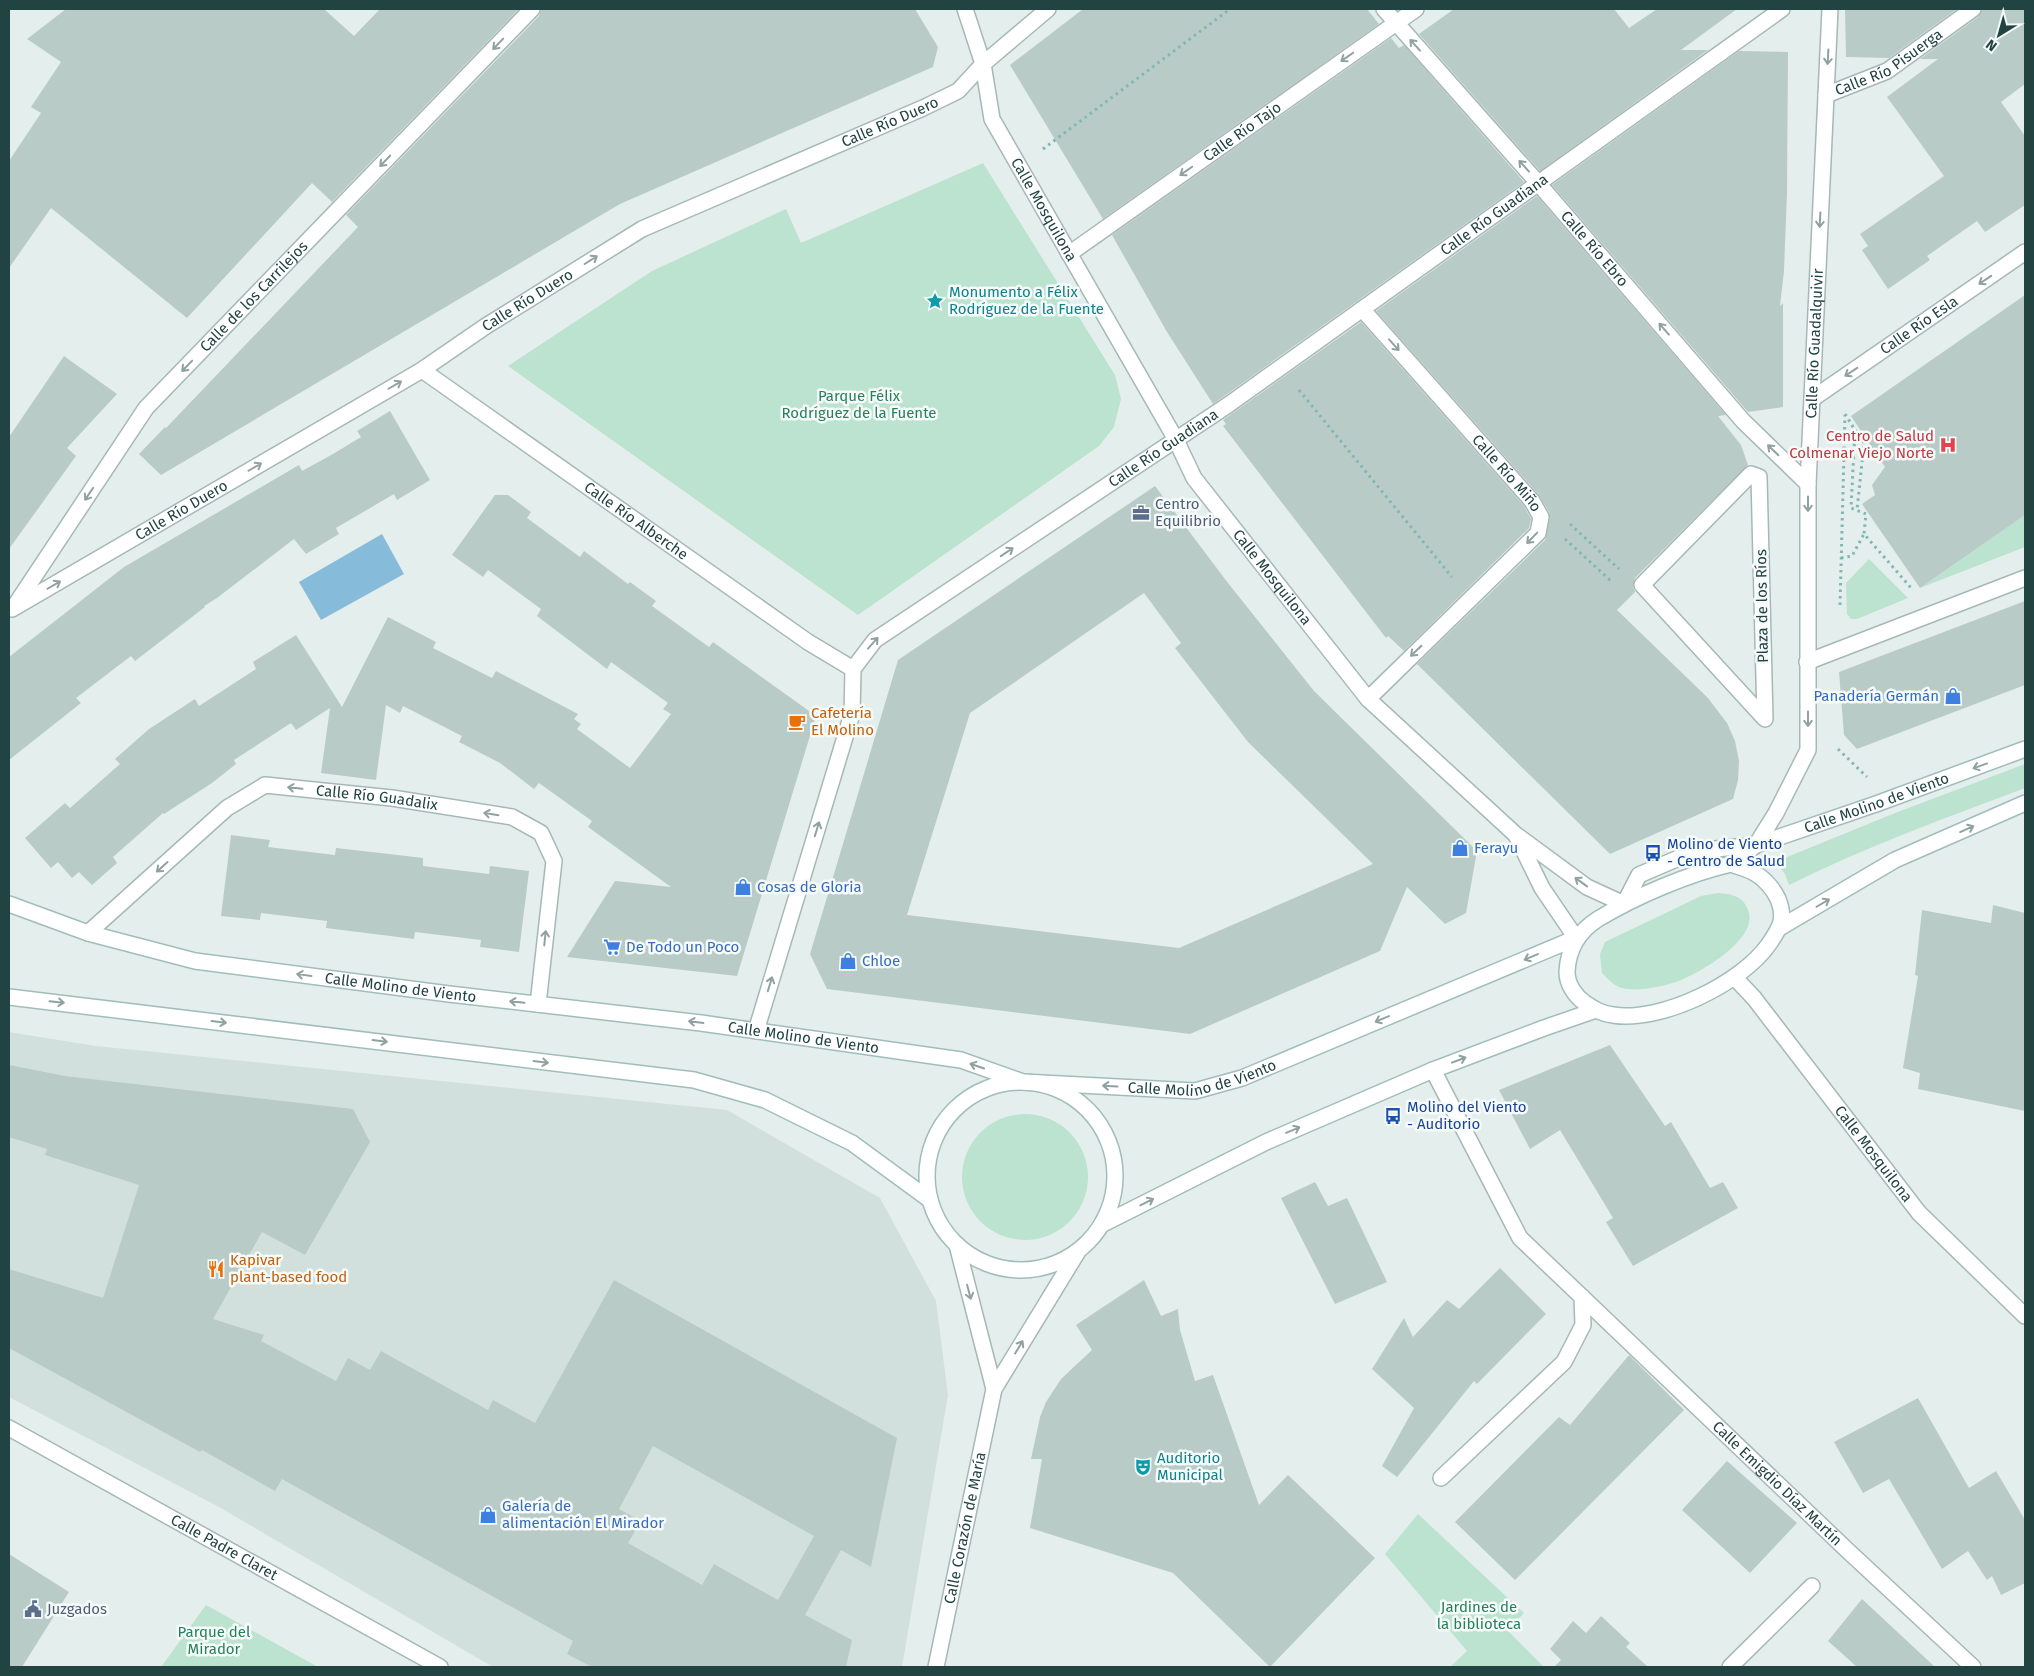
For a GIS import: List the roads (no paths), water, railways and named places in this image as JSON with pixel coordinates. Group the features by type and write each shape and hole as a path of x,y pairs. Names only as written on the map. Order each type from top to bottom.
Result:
{"street":[{"name":"Calle de los Carrilejos","path":"10,611 146,408 532,9"},
{"name":"Calle Mosquilona","path":"965,9 983,64 992,119 1175,438 1194,478 1368,698 1515,834 1587,887 1624,904"},
{"name":"Calle Río Duero","path":"10,611 422,370 486,326 642,229 924,108 958,91 983,64 1048,9"},
{"name":"Calle Río Ebro","path":"1384,9 1538,183 1743,421 1808,484"},
{"name":"Calle Río Tajo","path":"1069,254 1416,9"},
{"name":"Calle Río Guadiana","path":"854,669 875,640 1175,438 1228,405 1782,9"},
{"name":"Calle Río Guadalquivir","path":"1756,845 1776,813 1808,750 1808,484 1830,9"},
{"name":"Calle Río Pisuerga","path":"1826,95 1887,70 1973,9"},
{"name":"Calle Río Esla","path":"1812,398 2025,252"},
{"name":"Calle Río Miño","path":"1362,309 1532,501 1541,517 1538,533 1368,698"},
{"name":"Calle Río Alberche","path":"422,370 808,642 854,669"},
{"name":"Plaza de los Ríos","path":"1750,474 1759,477 1765,719 1668,613 1642,585 1750,474"},
{"path":"1807,662 2025,578"},
{"path":"756,1031 852,714 854,669"},
{"name":"Calle Molino de Viento","path":"1731,864 1756,845 1876,804 2025,749"},
{"name":"Calle Río Guadalix","path":"88,933 227,808 265,785 392,798 512,817 540,833 554,861 538,1004"},
{"path":"1781,927 1782,910 1774,891 1756,874 1731,864 1708,870 1624,904 1596,920 1576,938 1568,959 1567,975 1570,988 1581,1001 1596,1010 1613,1015 1648,1014 1685,1004 1735,978 1760,957 1781,927 1895,860 2025,803"},
{"name":"Calle Mosquilona","path":"1515,834 1542,888 1576,938"},
{"path":"1624,904 1639,875 1695,851 1756,845"},
{"name":"Calle Molino de Viento","path":"9,904 88,933 195,961 756,1031 961,1060 1023,1082 1195,1091 1242,1078 1576,938"},
{"name":"Calle Mosquilona","path":"1735,978 1754,998 1919,1213 2025,1316"},
{"path":"9,997 694,1080 765,1100 852,1143 930,1200"},
{"path":"1104,1224 1266,1142 1433,1070 1596,1010"},
{"name":"Calle Emigdio Díaz Martín","path":"1433,1070 1520,1238 1847,1550 1973,1667"},
{"path":"1023,1082 1050,1086 1076,1099 1096,1118 1110,1143 1116,1170 1114,1198 1104,1224 1092,1240 1076,1253 1054,1265 1028,1270 1002,1269 978,1260 957,1245 940,1224 930,1200 927,1176 930,1151 940,1128 955,1108 975,1093 998,1084 1023,1082"},
{"name":"Calle Corazón de María","path":"957,1245 994,1389"},
{"name":"Calle Corazón de María","path":"936,1667 994,1389 1076,1253"},
{"path":"1441,1478 1564,1362 1583,1325 1582,1297"},
{"name":"Calle Padre Claret","path":"9,1428 440,1667"},
{"path":"1730,1667 1812,1586"}],"water":[{"path":"382,534 404,574 321,620 299,582"}],"place":[{"name":"Monumento a Félix Rodríguez de la Fuente","path":"935,301"},
{"name":"Centro de Salud Colmenar Viejo Norte","path":"1948,445"},
{"name":"Centro Equilibrio","path":"1141,513"},
{"name":"Panadería Germán","path":"1953,696"},
{"name":"Cafetería El Molino","path":"797,722"},
{"name":"Ferayu","path":"1460,848"},
{"name":"Molino de Viento - Centro de Salud","path":"1653,853"},
{"name":"Cosas de Gloria","path":"743,887"},
{"name":"De Todo un Poco","path":"612,947"},
{"name":"Chloe","path":"848,961"},
{"name":"Molino del Viento - Auditorio","path":"1393,1116"},
{"name":"Kapivar plant-based food","path":"216,1269"},
{"name":"Auditorio Municipal","path":"1143,1467"},
{"name":"Galería de alimentación El Mirador","path":"488,1515"},
{"name":"Juzgados","path":"33,1609"}],"park label":[{"name":"Parque Félix Rodríguez de la Fuente","path":"859,404"},
{"name":"Jardines de la biblioteca","path":"1479,1616"},
{"name":"Parque del Mirador","path":"214,1640"}]}
